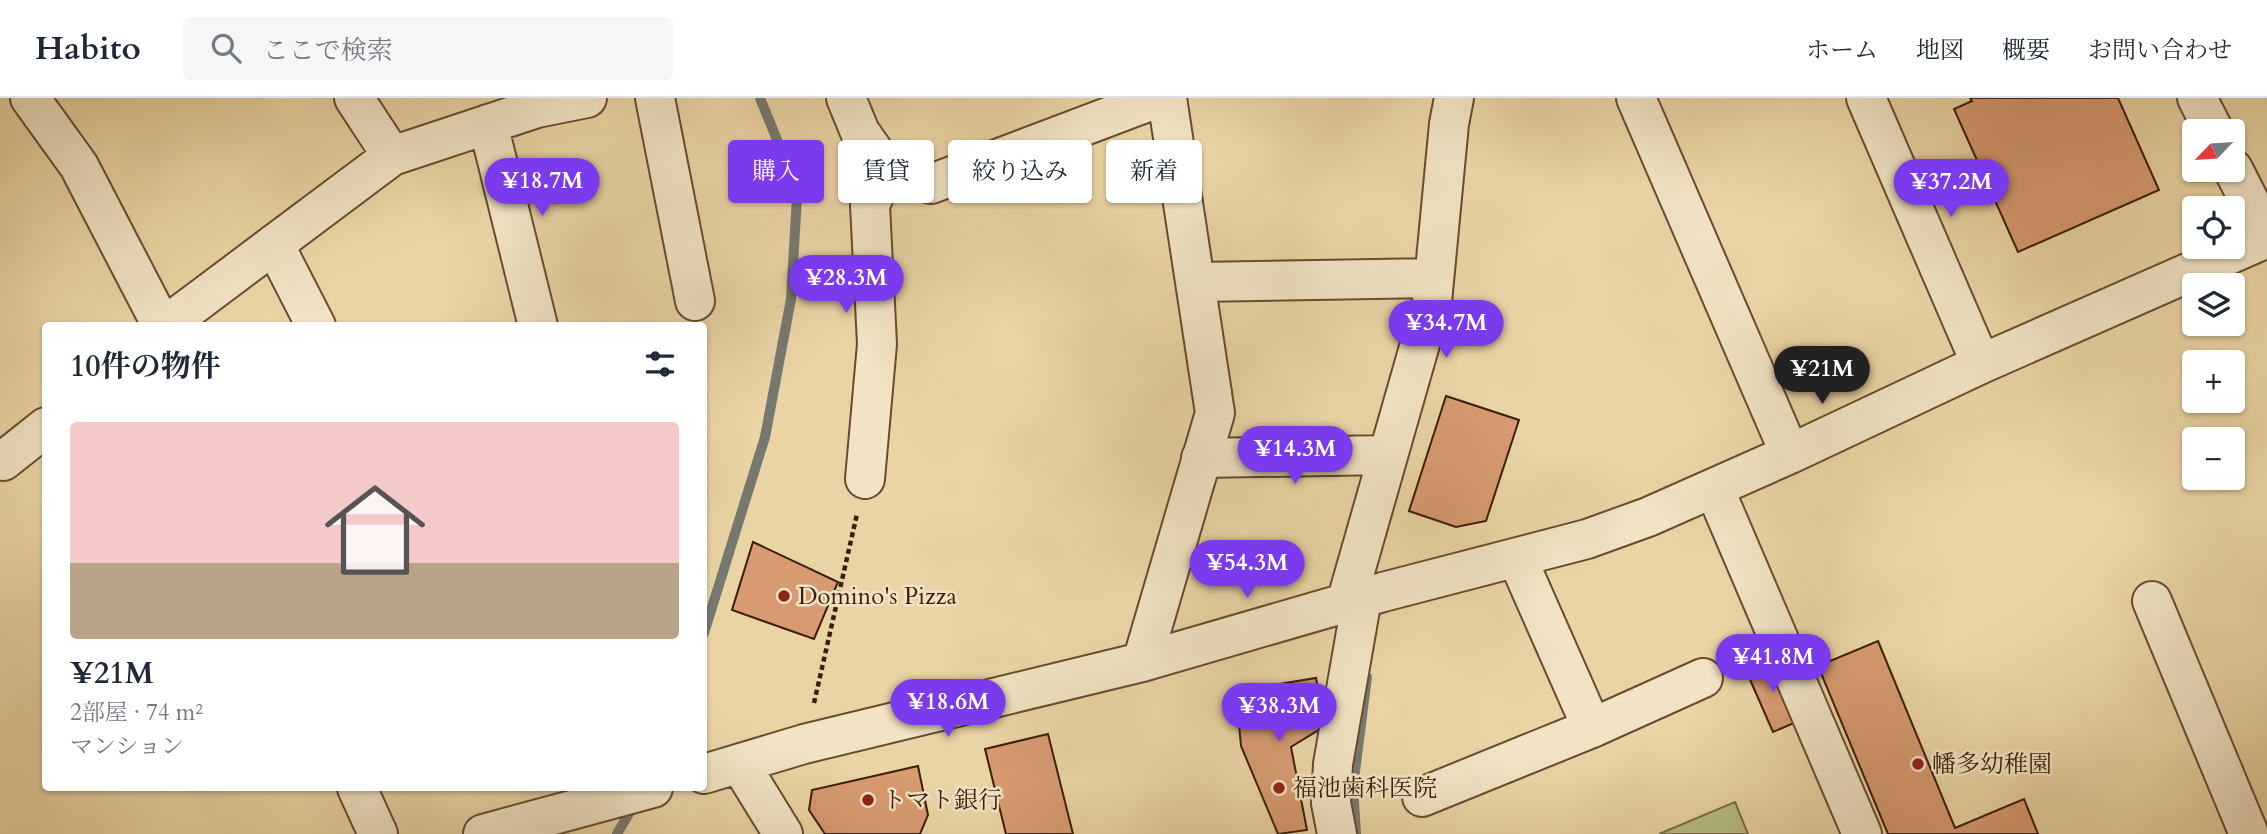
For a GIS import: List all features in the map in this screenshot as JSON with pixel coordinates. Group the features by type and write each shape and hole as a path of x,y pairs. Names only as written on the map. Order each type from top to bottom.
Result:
{"street":[{"path":"30,98 79,166 162,322"},
{"path":"354,98 392,156"},
{"path":"169,322 392,156 488,124 535,103 587,98"},
{"path":"655,98 695,301"},
{"path":"846,98 866,140"},
{"path":"934,183 1158,98"},
{"path":"1142,662 1215,413 1167,98"},
{"path":"1337,834 1331,803 1333,764 1365,597 1388,455 1432,302 1449,124 1454,98"},
{"path":"1636,98 1790,454"},
{"path":"1866,98 1981,364"},
{"path":"2197,98 2208,119"},
{"path":"488,124 537,322"},
{"path":"707,773 804,744 1142,662 1365,597 1517,558 1648,517 1981,364 2267,237 2240,182"},
{"path":"865,479 877,344 871,203"},
{"path":"274,244 314,322"},
{"path":"1195,282 1434,278"},
{"path":"3,461 42,430"},
{"path":"1202,458 1388,455"},
{"path":"1714,488 1862,834"},
{"path":"1517,558 1592,728"},
{"path":"2152,601 2249,834"},
{"path":"1422,797 1592,728 1703,678"},
{"path":"740,764 783,834"},
{"path":"359,791 378,834"},
{"path":"483,834 576,799 637,792"}],"path":[{"path":"804,744 865,479"}],"green space":[{"path":"1735,802 1748,834 1659,834"}],"building":[{"path":"1970,98 2118,98 2159,190 2018,252 1954,109 1972,101"},
{"path":"1446,396 1519,420 1486,521 1456,527 1409,511"},
{"name":"Domino's Pizza","path":"753,542 838,582 814,639 732,610"},
{"path":"1878,641 1955,828 2024,799 2038,834 1888,834 1818,666"},
{"path":"1774,659 1801,720 1773,732 1744,666 1757,660 1760,666"},
{"name":"福池歯科医院","path":"1316,678 1325,726 1291,747 1307,830 1278,834 1241,746 1236,691"},
{"path":"1048,734 1073,834 1006,834 985,749"},
{"name":"トマト銀行","path":"918,766 928,815 920,834 825,834 809,810 812,790"}],"waterway":[{"path":"707,623 765,437 791,299 797,197 790,172 760,98"},
{"path":"1356,834 1353,787 1367,677"},
{"path":"617,834 635,803"}],"place":[{"name":"Domino's Pizza","path":"784,596"},
{"name":"幡多幼稚園","path":"1918,764"},
{"name":"福池歯科医院","path":"1279,788"},
{"name":"トマト銀行","path":"868,800"}]}
